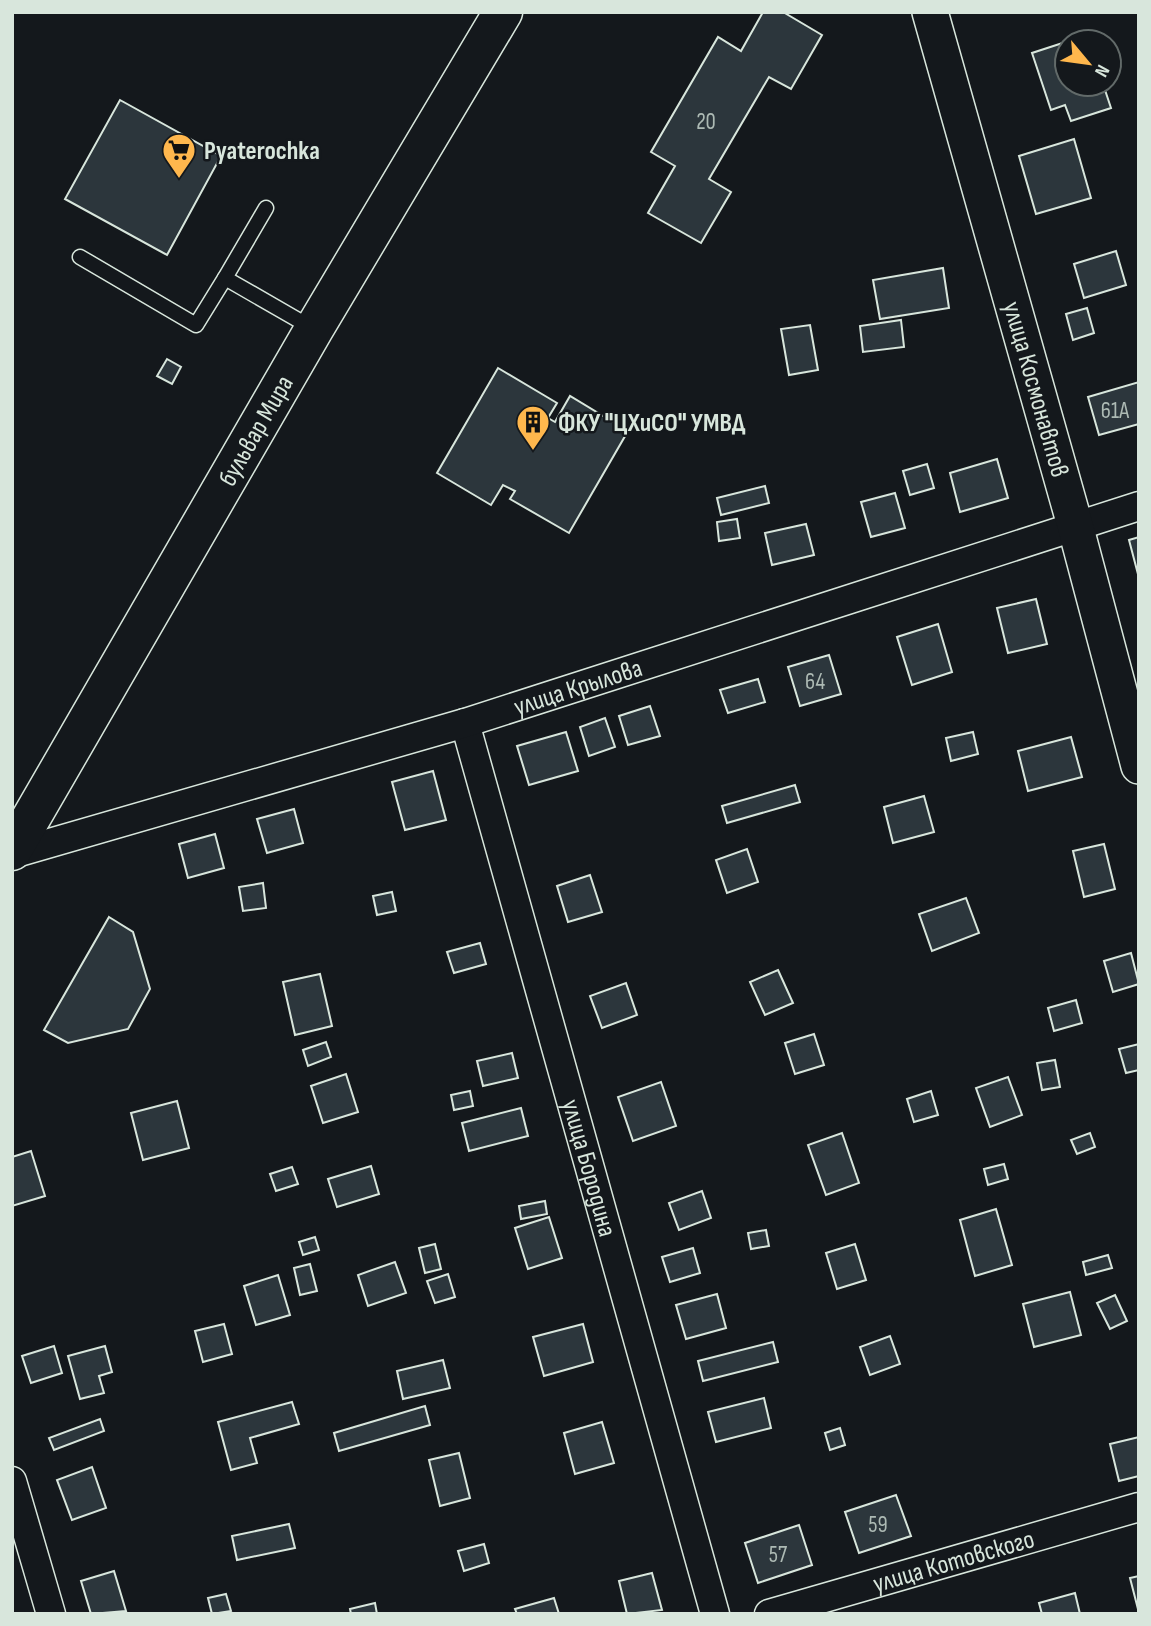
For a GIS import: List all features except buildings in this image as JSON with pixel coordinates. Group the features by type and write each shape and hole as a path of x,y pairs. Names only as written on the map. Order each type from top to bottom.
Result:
{"main road":[{"name":"бульвар Мира","path":"12,853 314,329 503,12"}],"street":[{"name":"улица Космонавтов","path":"930,12 1075,525 1139,766"},
{"name":"улица Крылова","path":"12,853 465,723 1139,506"},
{"name":"улица Бородина","path":"465,723 715,1614"},
{"path":"12,1480 51,1614"},
{"name":"улица Котовского","path":"769,1614 1139,1507"}],"lane":[{"path":"80,257 195,325 266,208"},
{"path":"225,278 314,329"}],"place":[{"name":"Pyaterochka","path":"179,180"},
{"name":"ФКУ \"ЦХиСО\" УМВД","path":"533,452"}]}
